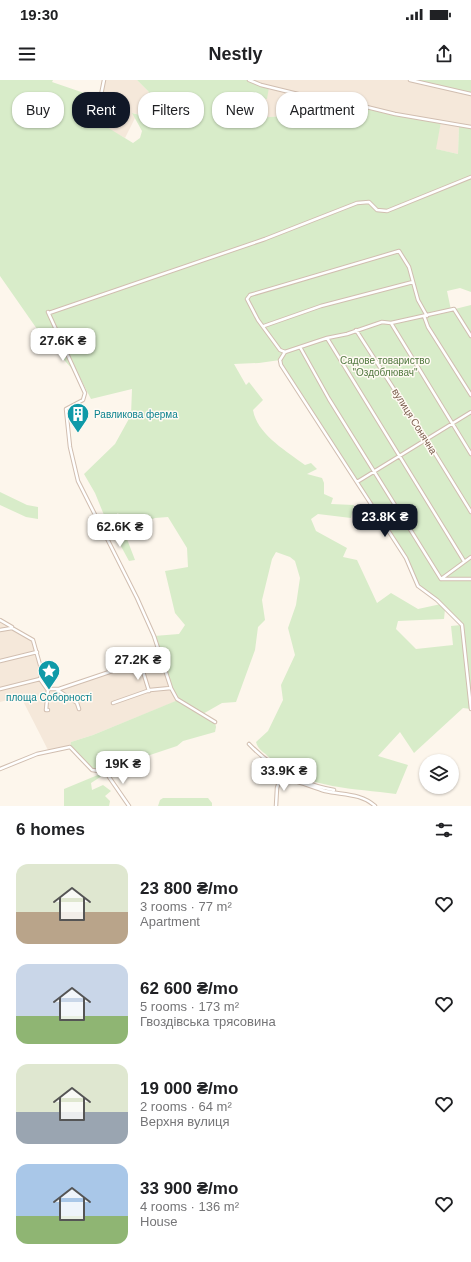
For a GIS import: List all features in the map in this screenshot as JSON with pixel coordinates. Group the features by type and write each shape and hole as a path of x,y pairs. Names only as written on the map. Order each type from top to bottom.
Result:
{"street":[{"path":"101,92 104,80"},
{"path":"251,80 306,96 334,99 395,114 471,127"},
{"path":"410,80 471,94"},
{"path":"215,722 179,700 171,688 154,636 137,598 78,481 70,447 66,408 83,400 85,393 49,313 265,239 357,203 369,202 377,210 387,211 471,177"},
{"path":"285,352 280,350 272,341 264,326 258,320 247,299 250,295 400,250 410,267 418,300 426,316 428,326 471,395"},
{"path":"264,326 321,306 413,282"},
{"path":"471,336 454,309 391,323 382,322 327,338 285,352 280,360 281,366 406,558 418,586 437,600 462,625 469,668 471,709"},
{"path":"391,323 471,454"},
{"name":"вулиця Сонячна","path":"356,330 471,512"},
{"path":"327,338 464,561"},
{"path":"300,347 373,471 441,579"},
{"path":"357,482 471,412"},
{"path":"441,579 471,557"},
{"path":"441,579 471,579"},
{"path":"0,620 33,640 42,672 40,679"},
{"path":"0,630 12,628"},
{"path":"0,661 37,652"},
{"path":"47,688 56,689 136,663 142,667 149,691"},
{"path":"40,679 47,688 47,710"},
{"path":"0,689 40,679"},
{"path":"113,703 149,691 171,688"},
{"path":"56,689 77,703 79,709"},
{"path":"249,744 267,762 281,771 311,784 334,790"},
{"path":"0,769 37,754 70,747 92,770 99,771"},
{"path":"108,767 109,777 129,806"},
{"path":"276,806 277,788 281,771"},
{"path":"281,776 283,779 291,780 327,792 357,796 375,806"}],"shaded area":[{"path":"104,80 137,80 149,92 138,92 138,114 133,113 135,118 130,128 130,92 102,92"},
{"path":"249,80 410,80 471,94 471,127 459,125 458,154 435,149 441,122 368,114 368,92 276,92 276,117 268,117 268,92 247,92"},
{"path":"108,128 130,128 125,138"},
{"path":"0,620 33,640 42,672 40,679 47,689 59,689 160,654 179,700 93,735 71,742 70,747 49,752 22,699 14,698 0,702"}],"green space":[{"name":"Садове товариство \"Оздоблювач\"","path":"0,80 53,80 52,82 81,92 72,92 72,128 108,128 133,143 140,138 142,131 140,128 204,128 204,92 149,92 137,80 249,80 269,87 268,93 212,92 212,128 268,128 268,117 276,117 276,128 368,128 368,107 395,114 441,122 436,149 458,154 459,125 471,127 471,292 460,288 447,291 451,310 471,305 471,709 463,708 414,753 400,732 378,756 408,765 396,794 346,788 298,776 270,758 257,745 256,742 268,731 283,700 281,685 295,655 288,628 296,605 300,578 295,561 290,557 276,552 272,559 262,600 265,620 258,627 255,650 236,702 222,703 201,715 215,722 215,732 183,741 177,746 132,761 118,763 99,771 92,770 70,747 71,742 93,735 178,700 171,688 154,636 179,634 185,625 175,613 165,571 188,567 187,548 168,517 155,518 140,524 117,513 135,560 129,561 84,474 115,444 131,415 132,389 91,399 80,378 37,329 0,276","holes":["280,360 281,365 406,558 418,586 441,604 418,609 391,593 377,603 357,560 343,557 347,548 316,531 311,519 318,514 351,518 354,505 331,504 333,498 324,494 324,483 322,478 307,474 317,469 311,463 305,465 281,448 260,427 253,410 263,400 249,382 246,385 234,364","445,609 461,625 451,626 453,645 416,649 396,629 398,621 444,619"]},
{"path":"410,80 471,80 471,94"},
{"path":"132,113 138,114 138,124"},
{"path":"0,492 27,505 38,507 38,519 26,517 0,505"},
{"path":"105,772 105,774 91,783 92,790 103,785 111,791 105,796 110,801 109,806 64,806 64,789"},
{"path":"163,798 208,798 212,803 212,806 158,806 160,800"}],"place":[{"name":"Равликова ферма","path":"78,434"},
{"name":"площа Соборності","path":"49,690"}]}
